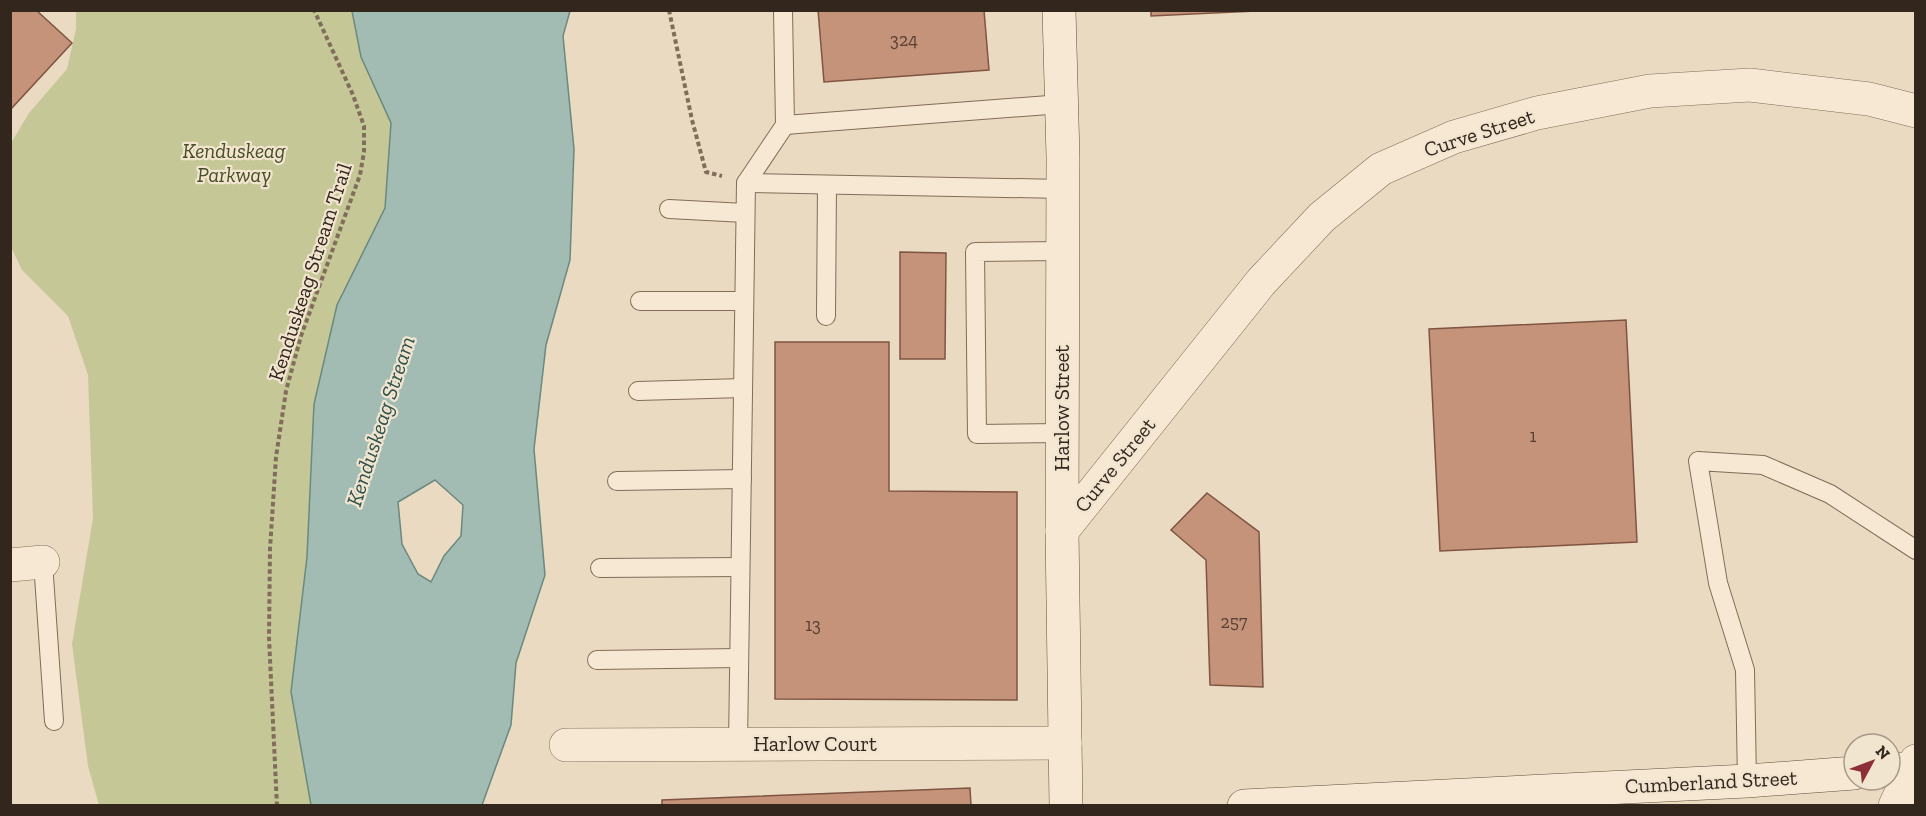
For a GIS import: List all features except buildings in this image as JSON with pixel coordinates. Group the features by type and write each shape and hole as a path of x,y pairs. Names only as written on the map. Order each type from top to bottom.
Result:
{"street":[{"name":"Harlow Street","path":"1059,10 1063,189 1062,531 1066,806"},
{"name":"Curve Street","path":"1062,531 1261,282 1322,217 1382,170 1454,137 1537,113 1650,91 1750,85 1869,99 1916,111"},
{"name":"Harlow Court","path":"566,746 1065,743"},
{"path":"1895,806 1908,767"},
{"name":"Cumberland Street","path":"1244,806 1746,781 1842,774"}],"lane":[{"path":"738,745 746,183 785,125 783,10"},
{"path":"785,125 1062,104"},
{"path":"746,183 1063,189"},
{"path":"826,184 826,316"},
{"path":"669,209 746,213"},
{"path":"1062,433 977,434 975,252 1063,251"},
{"path":"640,301 744,301"},
{"path":"638,391 743,388"},
{"path":"1746,781 1745,670 1718,583 1698,461 1763,465 1830,494 1916,550"},
{"path":"617,482 742,479"},
{"path":"19,559 54,721"},
{"path":"600,568 740,567"},
{"path":"597,660 739,658"}],"path":[{"name":"Kenduskeag Stream Trail","path":"277,806 269,638 270,549 276,457 286,391 301,336 360,175 364,152 364,126 353,95 314,10"},
{"path":"669,10 706,172 746,183"}],"green space":[{"name":"Kenduskeag Parkway","path":"76,11 352,11 361,57 391,123 385,208 337,305 291,692 311,805 99,805 88,766 72,644 93,518 88,375 68,316 22,270 11,247 11,143 29,113 67,69 76,29"}],"water":[{"name":"Kenduskeag Stream","path":"352,11 570,11 563,36 574,149 570,260 546,345 534,449 545,575 516,663 511,725 482,805 311,805 291,692 307,557 314,404 337,305 385,208 391,123 361,57","holes":["435,480 463,505 461,536 444,556 431,582 418,574 402,544 398,502"]}]}
